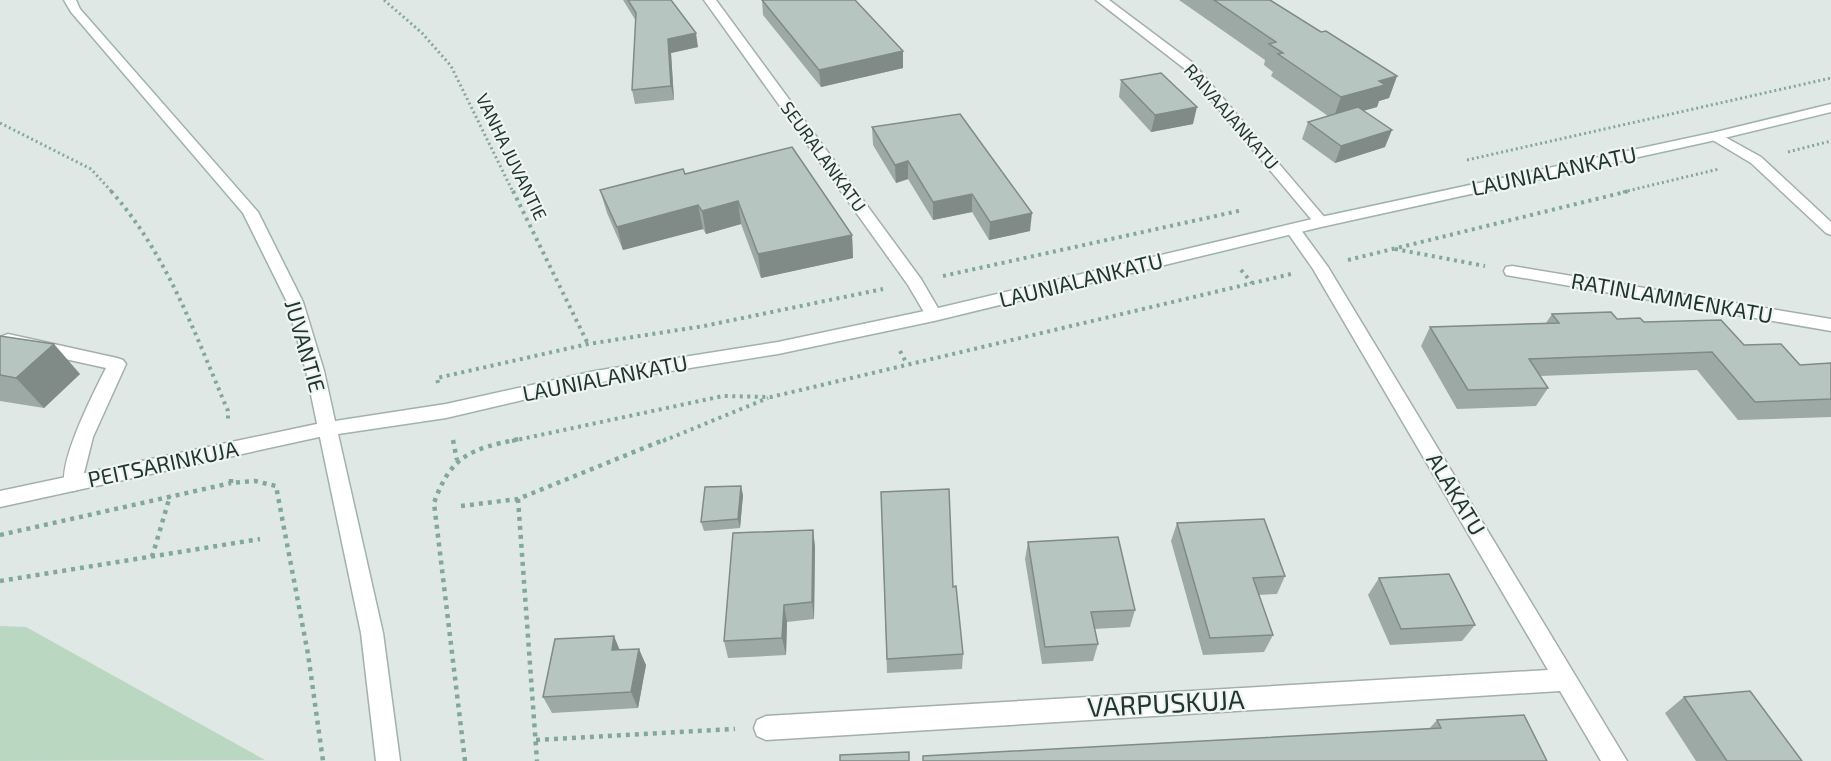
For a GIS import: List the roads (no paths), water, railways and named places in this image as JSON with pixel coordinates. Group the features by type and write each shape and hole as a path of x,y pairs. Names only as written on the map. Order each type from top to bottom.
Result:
{"street":[{"name":"JUVANTIE","path":"70,0 75,10 147,95 250,212 295,302 315,371 372,633 388,761"},
{"name":"SEURALANKATU","path":"710,0 915,283 934,315"},
{"name":"RAIVAAJANKATU","path":"1102,0 1189,66 1321,222"},
{"name":"LAUNIALANKATU","path":"326,429 446,411 596,377 778,348 934,315 1321,222 1716,136 1831,108"},
{"path":"1716,136 1756,160 1831,230"},
{"name":"ALAKATU","path":"1293,229 1320,267 1615,761"},
{"name":"RATINLAMMENKATU","path":"1512,271 1831,325"},
{"path":"0,347 8,340 117,364 89,423 75,464 73,483"},
{"name":"PEITSARINKUJA","path":"0,499 326,429"},
{"name":"VARPUSKUJA","path":"765,728 1567,680"}]}
